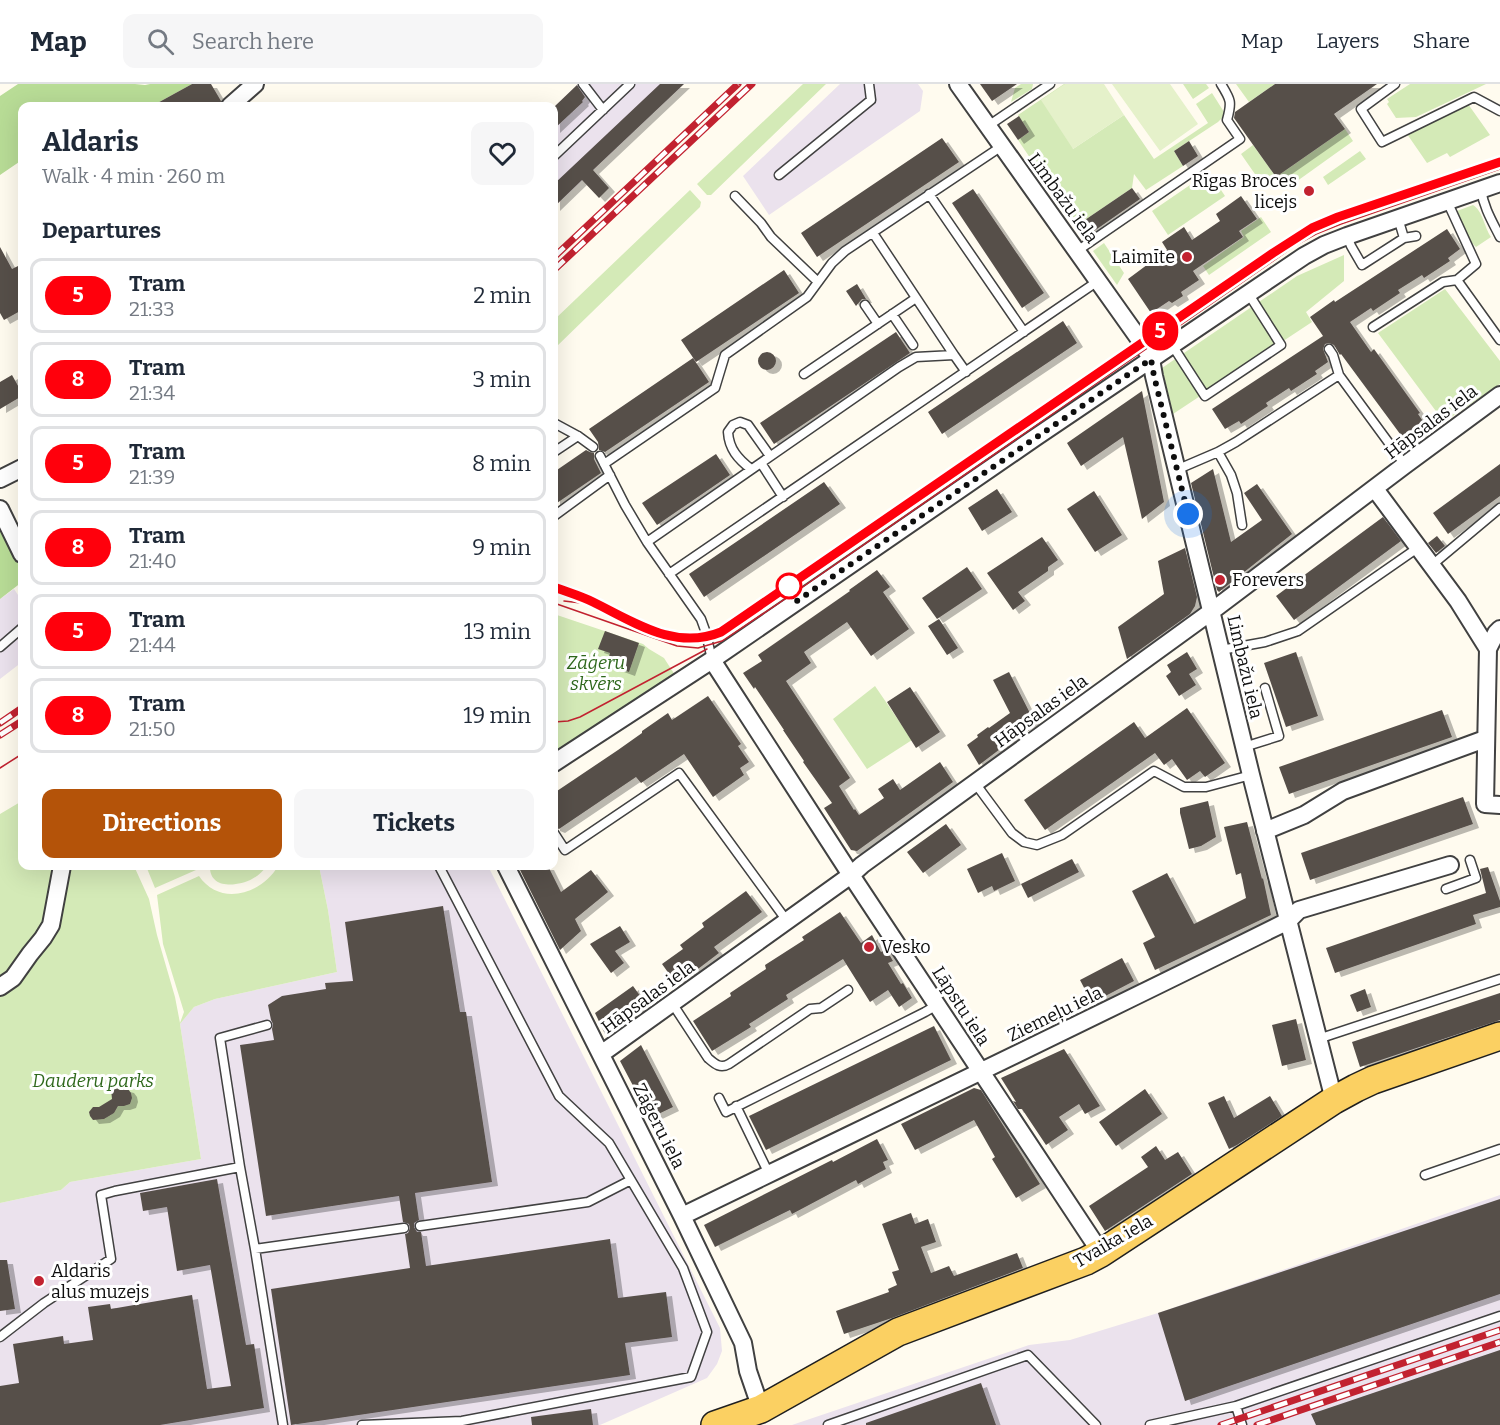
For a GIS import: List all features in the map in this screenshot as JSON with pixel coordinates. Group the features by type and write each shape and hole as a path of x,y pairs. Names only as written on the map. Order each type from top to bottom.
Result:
{"main road":[{"name":"Tvaika iela","path":"715,1425 761,1409 898,1332 1086,1261 1356,1088 1500,1036"}],"street":[{"path":"235,102 255,84"},
{"name":"Limbažu iela","path":"958,84 1142,343 1151,359 1244,747 1334,1100"},
{"path":"558,760 712,660 1304,256 1323,245 1347,236 1500,183"},
{"name":"Hāpsalas iela","path":"601,1054 851,875 1212,611 1500,395"},
{"path":"0,478 18,470"},
{"path":"1375,489 1458,601 1488,649"},
{"path":"0,509 18,546"},
{"path":"1500,629 1488,649 1485,739 1485,804 1500,805"},
{"name":"Lāpstu iela","path":"712,660 1101,1253"},
{"path":"1265,831 1304,815 1343,791 1485,739"},
{"name":"Ziemeļu iela","path":"682,1216 1057,1036 1288,921 1299,910 1450,865"},
{"path":"0,987 13,978 51,925 61,870"},
{"name":"Zāģeru iela","path":"508,870 682,1216 743,1343 748,1371 761,1409"}],"lane":[{"path":"584,84 603,110"},
{"path":"558,152 630,84"},
{"path":"779,175 872,100 869,84"},
{"path":"988,126 1050,84"},
{"path":"1077,251 1240,139 1227,120 1230,98 1221,84"},
{"path":"1395,84 1361,109 1382,142 1474,97 1500,111"},
{"path":"712,660 701,619 647,542 602,460 715,388 725,355 807,297 832,263 845,251 1002,146"},
{"path":"1481,190 1489,217 1500,237"},
{"path":"929,194 1024,332"},
{"path":"735,196 771,237 818,282"},
{"path":"1373,327 1443,282 1457,280 1476,264 1447,201"},
{"path":"1398,218 1404,238"},
{"path":"873,233 966,372"},
{"path":"1347,236 1362,265 1404,238 1416,236"},
{"path":"1457,280 1500,340"},
{"path":"669,574 1098,281"},
{"path":"1172,345 1205,396 1281,345 1248,293"},
{"path":"804,374 916,298"},
{"path":"865,305 878,324"},
{"path":"892,314 914,345"},
{"path":"1329,349 1339,375 1405,465"},
{"path":"647,542 899,367 916,357 954,354"},
{"path":"1183,467 1236,442 1339,375"},
{"path":"751,469 740,461 729,443 728,432 733,425 741,422 748,425 770,456"},
{"path":"558,425 593,447"},
{"path":"558,449 578,436"},
{"path":"1218,452 1231,475 1242,525"},
{"path":"761,463 783,496"},
{"path":"558,513 610,475"},
{"path":"1432,565 1500,508"},
{"path":"1221,650 1265,642 1298,631 1419,548"},
{"path":"0,647 18,631"},
{"path":"1244,747 1279,736 1265,688"},
{"path":"975,783 1012,833 1024,842 1037,845 1062,835 1154,771 1184,787 1206,788 1251,775"},
{"path":"558,839 565,850 679,773 787,921"},
{"path":"1446,889 1476,878 1470,860"},
{"path":"362,1425 462,1421 691,1377 707,1332 683,1268 609,1143 559,1096 441,870"},
{"path":"1318,1039 1500,979"},
{"path":"672,1004 708,1058 716,1065 722,1066 729,1064 810,1009 821,1008 848,990"},
{"path":"718,1098 726,1112 937,1005"},
{"path":"267,1025 220,1038 283,1425"},
{"path":"736,1106 769,1174"},
{"path":"1425,1175 1500,1149"},
{"path":"0,1337 44,1303 111,1259 101,1195 240,1167"},
{"path":"420,1226 588,1202 631,1180"},
{"path":"255,1249 404,1228"},
{"path":"1150,1425 1236,1406 1500,1316"},
{"path":"828,1425 1028,1355 1096,1425"},
{"path":"1236,1406 1242,1425"}],"shaded area":[{"path":"578,84 684,84 558,203 558,103"},
{"path":"840,84 918,84 923,91 920,111 769,215 743,176"},
{"path":"14,589 18,595 18,665 0,679 0,599"},
{"path":"320,870 490,870 720,1328 722,1351 717,1364 707,1378 600,1425 0,1425 0,1203 61,1190 70,1182 201,1159 180,1024 194,1007 215,999 337,972"},
{"path":"1500,1195 1500,1425 792,1425 1029,1345 1070,1340 1158,1313"}],"green space":[{"path":"18,84 192,84 159,102 18,102 18,163 0,175 0,96"},
{"path":"803,84 826,84 711,195 707,195 697,184"},
{"path":"1021,84 1033,84 1032,89 1011,102 1015,88"},
{"path":"1064,84 1073,149 1124,115 1154,159 1208,123 1196,104 1212,93 1224,112 1218,122 1174,151 1183,166 1146,190 1134,174 1132,188 1076,226 1018,140 1029,132 1018,115"},
{"path":"1065,84 1104,84 1124,115 1073,149 1041,100"},
{"path":"1112,84 1170,84 1198,124 1160,151"},
{"path":"1183,84 1206,84 1209,88 1193,99"},
{"path":"1236,84 1275,84 1249,102"},
{"path":"1410,84 1486,84 1416,117 1396,118 1387,104 1389,102 1387,99"},
{"path":"1468,104 1490,135 1450,157 1447,153 1427,163 1407,134"},
{"path":"1345,129 1353,141 1293,184 1286,186 1264,187 1241,154 1253,145 1276,177"},
{"path":"1360,151 1366,159 1328,185 1323,177"},
{"path":"1209,172 1225,196 1168,235 1152,211"},
{"path":"690,190 701,202 700,207 558,345 558,316"},
{"path":"1473,205 1479,211 1491,237 1476,247 1471,242 1457,211"},
{"path":"1261,217 1271,232 1209,275 1203,266 1244,237 1241,231"},
{"path":"1104,243 1124,273 1117,285 1093,251"},
{"path":"1344,255 1344,281 1306,312 1312,322 1173,414 1162,368 1297,276"},
{"path":"1445,289 1500,361 1500,384 1444,422 1378,333"},
{"path":"0,527 18,563 18,585 0,599"},
{"name":"Zāģeru skvērs","path":"558,615 643,644 664,658 675,675 558,749"},
{"path":"875,686 912,740 867,769 833,719"},
{"name":"Dauderu parks","path":"18,803 18,870 136,870 149,899 180,1023 184,1012 163,944 157,895 199,876 208,886 229,894 252,890 262,884 275,870 320,870 337,972 215,999 194,1007 180,1024 201,1159 70,1182 61,1190 0,1203 0,814"},
{"path":"148,870 196,870 155,888"},
{"path":"211,870 263,870 252,879 239,884 219,882"}],"building":[{"path":"192,84 211,84 221,101 221,102 159,102"},
{"path":"660,84 684,84 593,170 609,188 599,198 582,180 558,203 558,180"},
{"path":"980,84 1017,84 992,101"},
{"path":"1275,84 1377,84 1334,114 1345,129 1276,177 1234,118 1235,112"},
{"path":"577,85 585,97 583,102 558,125 558,103"},
{"path":"1019,116 1029,132 1018,140 1007,124"},
{"path":"942,138 959,162 817,257 801,233"},
{"path":"1189,141 1198,156 1183,166 1174,151"},
{"path":"1132,188 1140,199 1084,238 1076,226"},
{"path":"973,189 1044,293 1022,308 952,203"},
{"path":"1241,196 1257,219 1239,231 1243,237 1193,271 1199,280 1181,292 1183,296 1172,303 1169,301 1151,313 1128,279 1167,250 1162,242 1184,227 1192,240 1220,221 1216,214"},
{"path":"1447,229 1460,249 1448,258 1450,261 1424,278 1422,275 1398,290 1400,293 1373,311 1371,308 1350,322 1371,352 1374,349 1420,413 1418,414 1427,427 1406,442 1334,345 1329,343 1325,344 1323,349 1328,362 1315,371 1317,374 1291,391 1289,388 1266,403 1268,406 1241,424 1239,421 1225,429 1212,409 1323,336 1310,317"},
{"path":"0,247 12,269 18,266 18,312 4,320 0,313"},
{"path":"784,270 799,293 696,362 681,340"},
{"path":"857,284 866,299 862,299 856,306 846,291"},
{"path":"1063,321 1077,343 942,434 928,412"},
{"path":"896,332 910,353 774,444 760,423"},
{"path":"767,352 773,355 776,361 773,367 767,370 761,367 758,361 761,355"},
{"path":"693,358 709,382 605,452 599,450 598,442 589,429"},
{"path":"12,375 18,386 18,398 0,409 0,382"},
{"path":"1142,391 1164,502 1142,519 1123,437 1081,466 1067,443"},
{"path":"586,450 594,453 594,459 601,473 558,502 558,469"},
{"path":"716,454 730,475 657,525 642,503"},
{"path":"1500,464 1500,496 1448,534 1433,513"},
{"path":"1213,469 1231,542 1262,520 1244,493 1257,484 1292,534 1219,592 1191,483"},
{"path":"824,482 840,504 704,597 689,574"},
{"path":"997,489 1012,512 982,531 968,508"},
{"path":"1094,491 1122,535 1095,552 1067,509"},
{"path":"1383,517 1401,541 1294,620 1276,596"},
{"path":"1437,536 1445,546 1436,553 1428,543"},
{"path":"1042,537 1058,560 1048,567 1048,571 1018,592 1025,601 1013,610 987,573"},
{"path":"1185,548 1197,597 1195,606 1190,614 1127,659 1118,627 1164,594 1158,561"},
{"path":"967,567 982,589 937,619 922,598"},
{"path":"877,570 890,587 883,592 909,629 871,656 847,622 804,652 811,663 786,681 850,778 839,786 859,815 884,798 878,789 893,779 900,790 940,762 953,782 857,851 851,850 824,808 832,803 755,687 754,689 743,673 762,661 758,655"},
{"path":"939,619 958,648 947,655 928,626"},
{"path":"605,631 639,643 629,672 607,664 610,653 598,649"},
{"path":"1187,652 1197,669 1189,674 1196,685 1179,696 1166,676 1171,672 1167,665"},
{"path":"1296,652 1318,716 1286,727 1264,663"},
{"path":"1009,672 1034,721 1013,732 1016,737 979,765 967,745 978,737 977,735 1010,713 993,680"},
{"path":"910,687 940,732 916,748 887,702"},
{"path":"708,696 741,744 738,746 749,762 740,768 744,775 713,797 684,754 641,783 636,777 558,829 558,790 668,713 672,720"},
{"path":"1187,708 1225,763 1205,777 1200,771 1187,780 1172,759 1164,765 1155,753 1045,830 1024,800 1134,722 1145,738"},
{"path":"1442,710 1452,737 1289,794 1279,767"},
{"path":"1463,797 1473,824 1310,880 1301,853"},
{"path":"1208,801 1216,837 1201,846 1189,849 1180,808"},
{"path":"1247,822 1271,915 1155,970 1143,943 1155,937 1132,891 1167,873 1194,924 1246,898 1241,873 1236,875 1224,827"},
{"path":"946,824 961,845 923,873 907,852"},
{"path":"1002,853 1015,881 994,891 992,886 978,893 967,869"},
{"path":"1072,859 1079,872 1028,898 1021,884"},
{"path":"1488,867 1500,907 1473,915 1476,924 1335,973 1326,948 1486,893 1480,869"},
{"path":"520,870 550,870 561,892 591,870 608,892 575,919 581,931 560,950"},
{"path":"746,891 762,912 714,947 719,953 677,985 662,964 683,949 680,945 704,927 702,923"},
{"path":"443,906 460,1012 466,1012 492,1182 415,1193 419,1220 414,1223 414,1227 417,1232 421,1232 426,1266 610,1239 618,1298 666,1292 672,1337 625,1343 630,1375 291,1425 271,1289 410,1268 405,1234 410,1228 409,1224 403,1222 399,1196 266,1216 240,1045 274,1040 268,1005 282,996 326,989 325,983 353,981 345,922"},
{"path":"840,912 861,943 872,935 881,952 886,949 893,961 888,963 912,998 899,1007 888,990 870,1002 843,959 786,995 788,999 749,1024 751,1027 712,1051 693,1021 766,969 765,965 804,940 802,937"},
{"path":"620,926 630,942 615,951 624,963 611,973 590,944"},
{"path":"1122,958 1134,981 1092,1003 1080,980"},
{"path":"633,986 646,1004 605,1034 595,1013"},
{"path":"1365,989 1371,1007 1357,1012 1350,995"},
{"path":"1500,993 1500,1020 1360,1067 1352,1042"},
{"path":"1296,1019 1306,1060 1282,1066 1272,1025"},
{"path":"934,1026 951,1060 766,1150 749,1116"},
{"path":"641,1045 673,1107 650,1118 620,1061"},
{"path":"1064,1049 1100,1106 1085,1114 1079,1104 1059,1117 1068,1130 1046,1145 1022,1109 1018,1109 1001,1078"},
{"path":"124,1088 131,1093 130,1104 118,1106 114,1113 104,1119 93,1120 89,1112 93,1107 99,1107 112,1099 111,1089"},
{"path":"974,1088 981,1090 1040,1184 1016,1198 992,1159 995,1157 974,1120 915,1150 901,1124"},
{"path":"1145,1089 1162,1114 1116,1146 1099,1122"},
{"path":"1224,1096 1234,1118 1270,1096 1282,1116 1229,1149 1208,1103"},
{"path":"877,1139 888,1160 883,1162 886,1169 858,1184 856,1180 792,1214 790,1210 715,1247 704,1225"},
{"path":"1156,1146 1165,1160 1178,1152 1192,1174 1105,1231 1089,1206 1148,1167 1141,1157"},
{"path":"217,1179 246,1345 254,1344 264,1408 160,1425 0,1425 0,1386 19,1383 13,1344 63,1336 64,1344 93,1340 88,1307 110,1304 111,1309 192,1295 207,1389 231,1386 210,1265 177,1271 167,1207 143,1211 140,1193"},
{"path":"1500,1199 1500,1294 1185,1401 1158,1313"},
{"path":"911,1213 915,1224 928,1219 936,1242 921,1247 931,1273 949,1266 954,1276 1017,1253 1023,1268 844,1334 836,1311 889,1292 888,1289 897,1285 892,1272 899,1270 882,1224"},
{"path":"0,1260 7,1260 15,1309 0,1311"},
{"path":"1500,1350 1500,1425 1316,1425 1311,1414"},
{"path":"981,1383 996,1425 866,1425 866,1423"},
{"path":"591,1409 593,1425 532,1425 531,1417"}],"tram line":[{"name":"5","path":"558,589 593,602 634,623 672,637 695,639 721,632 733,626 1292,240 1338,217 1500,162"},
{"path":"558,604 677,646 698,648 722,641 1296,245 1341,224 1500,169"},
{"path":"558,589 583,598"},
{"path":"564,601 581,603 632,623"},
{"path":"558,722 580,717 707,649"},
{"path":"0,768 18,757"}],"railway":[{"path":"558,253 738,84"},
{"path":"558,266 752,84"},
{"path":"0,723 18,711"},
{"path":"0,735 18,724"},
{"path":"1221,1425 1500,1330"},
{"path":"1257,1425 1500,1342"}],"place":[{"name":"Rīgas Broces licejs","path":"1309,191"},
{"name":"Laimīte","path":"1187,257"},
{"name":"Forevers","path":"1220,580"},
{"name":"Vesko","path":"869,947"},
{"name":"Aldaris alus muzejs","path":"39,1281"}],"route":[{"path":"789,586 794,603 1151,359 1188,514"}]}
